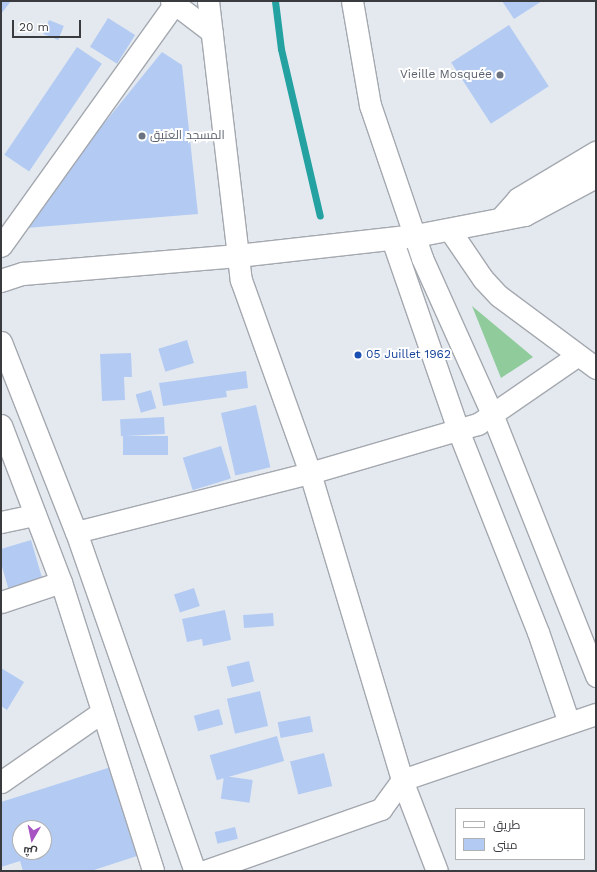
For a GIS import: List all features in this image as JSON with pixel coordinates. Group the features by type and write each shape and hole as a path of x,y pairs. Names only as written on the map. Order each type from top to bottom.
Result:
{"main road":[{"path":"503,217 520,199 596,153"},
{"path":"1,271 23,274 238,256 416,236 536,211 596,177"},
{"path":"1,282 23,274"}],"street":[{"path":"208,1 241,280 310,473 402,780 437,871"},
{"path":"352,1 370,105 416,236 422,258 492,414 596,676"},
{"path":"1,246 173,2 212,32"},
{"path":"449,229 483,279 499,296 596,368"},
{"path":"392,239 458,430 538,632 569,723"},
{"path":"1,342 76,532 195,871"},
{"path":"76,532 310,473 478,424 578,356"},
{"path":"1,425 61,582 153,871"},
{"path":"1,522 35,515"},
{"path":"1,602 61,582"},
{"path":"1,782 102,712"},
{"path":"205,871 381,809 402,780 596,714"}],"green space":[{"path":"472,306 533,357 501,378"}],"building":[{"path":"1,1 11,1 1,14"},
{"path":"502,1 542,1 514,19"},
{"path":"108,18 135,35 117,64 90,47"},
{"path":"49,20 64,26 58,40 43,34"},
{"name":"Vieille Mosquée","path":"509,25 549,86 491,124 451,63"},
{"path":"77,47 102,64 29,172 4,155"},
{"name":"المسجد العتيق","path":"162,52 182,65 198,214 14,229 36,207"},
{"path":"187,340 194,363 165,372 158,349"},
{"path":"131,353 132,377 124,377 125,400 102,401 100,354"},
{"path":"246,371 248,388 226,391 227,397 163,406 159,383"},
{"path":"151,390 156,408 141,413 136,394"},
{"path":"256,405 270,467 235,475 221,413"},
{"path":"164,417 165,434 121,436 120,419"},
{"path":"123,436 168,436 168,455 123,455"},
{"path":"221,446 231,479 193,490 183,458"},
{"path":"31,540 43,581 9,591 1,563 1,549"},
{"path":"194,588 200,606 180,613 174,594"},
{"path":"225,610 231,640 203,646 202,639 187,642 182,619"},
{"path":"273,613 274,626 244,628 243,615"},
{"path":"249,661 254,681 232,687 227,667"},
{"path":"1,668 24,682 7,710 1,706"},
{"path":"260,691 268,726 235,734 227,699"},
{"path":"219,709 223,724 198,731 194,716"},
{"path":"310,716 313,732 281,738 278,722"},
{"path":"277,736 284,761 217,780 210,755"},
{"path":"324,753 332,786 298,794 290,761"},
{"path":"111,767 140,855 91,871 23,871 20,861 1,867 1,802"},
{"path":"224,776 253,780 250,803 221,799"},
{"path":"235,827 238,839 218,844 215,832"}],"waterway":[{"path":"275,1 281,49 320,216"}],"place":[{"name":"Vieille Mosquée","path":"500,75"},
{"name":"المسجد العتيق","path":"142,136"},
{"name":"05 Juillet 1962","path":"358,355"}]}
